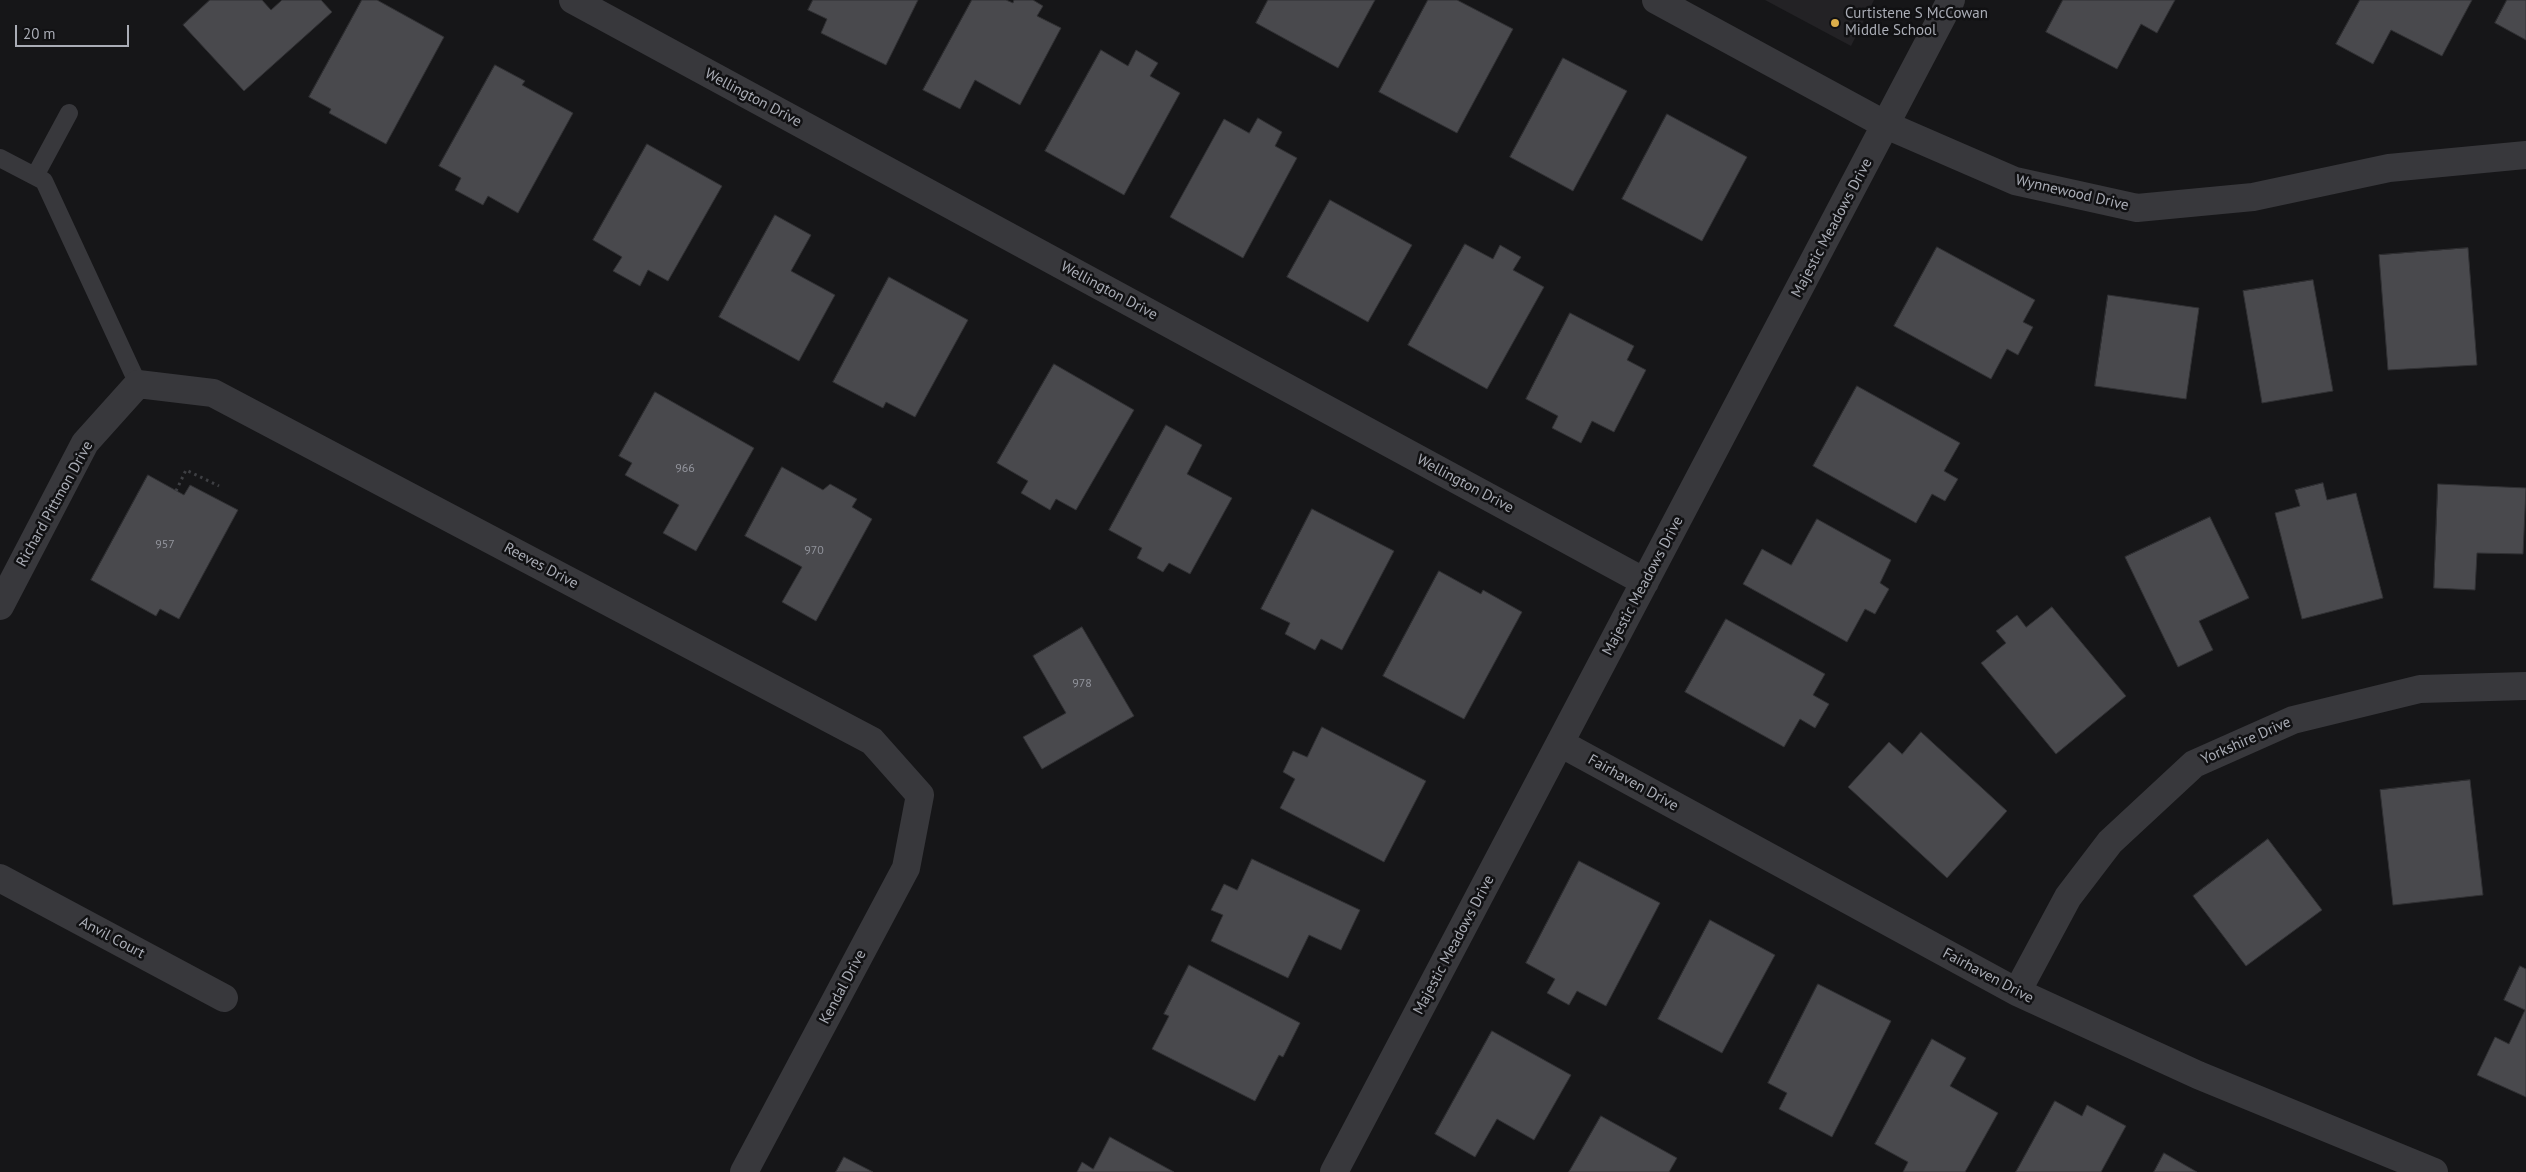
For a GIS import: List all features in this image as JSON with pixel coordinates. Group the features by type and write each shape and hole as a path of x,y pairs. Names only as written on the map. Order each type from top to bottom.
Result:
{"street":[{"name":"Wellington Drive","path":"573,0 1645,582"},
{"name":"Wynnewood Drive","path":"1656,0 1886,124 2015,182 2137,208 2253,197 2389,168 2526,156"},
{"name":"Majestic Meadows Drive","path":"1334,1172 1950,0"},
{"name":"Richard Pittmon Drive","path":"0,606 86,443 138,384"},
{"name":"Reeves Drive","path":"138,384 213,393 872,740 920,795"},
{"name":"Yorkshire Drive","path":"2016,992 2068,897 2110,842 2194,764 2293,720 2411,691 2526,686"},
{"name":"Fairhaven Drive","path":"1560,743 2016,992 2198,1075 2434,1172"},
{"name":"Kendal Drive","path":"744,1172 906,868 920,795"},
{"name":"Anvil Court","path":"0,878 224,998"}],"lane":[{"path":"35,176 69,113"},
{"path":"0,158 44,181 138,384"}],"path":[{"path":"176,490 186,470 219,486"}],"shaded area":[{"name":"Curtistene S McCowan Middle School","path":"1765,0 1874,0 1851,46"}],"building":[{"path":"210,0 262,0 271,10 282,0 321,0 332,12 244,91 183,25"},
{"path":"362,0 377,0 444,37 386,144 329,113 331,109 309,97"},
{"path":"813,0 918,0 886,65 821,33 827,19 808,10"},
{"path":"972,0 1006,0 1013,3 1014,0 1033,0 1043,6 1037,16 1061,28 1020,105 975,80 960,109 923,90"},
{"path":"1268,0 1375,0 1338,68 1256,23"},
{"path":"1428,0 1457,0 1513,29 1457,133 1379,92"},
{"path":"2063,0 2175,0 2157,33 2141,24 2117,69 2046,32"},
{"path":"2360,0 2472,0 2442,56 2391,30 2373,64 2336,44"},
{"path":"2507,0 2526,0 2526,40 2495,23"},
{"path":"1101,50 1128,66 1136,50 1158,63 1150,76 1180,93 1124,195 1045,151"},
{"path":"1563,58 1627,91 1573,191 1510,157"},
{"path":"495,65 525,81 522,85 573,113 518,213 488,196 483,205 455,190 461,178 439,166"},
{"path":"1667,114 1747,157 1702,241 1622,199"},
{"path":"1258,118 1282,132 1275,146 1297,158 1243,258 1170,217 1224,119 1249,133"},
{"path":"647,144 722,186 668,281 648,270 640,286 613,271 622,257 593,240"},
{"path":"1330,200 1412,245 1368,322 1287,277"},
{"path":"775,215 811,235 791,271 835,295 799,361 719,317"},
{"path":"1465,244 1493,259 1500,245 1521,257 1513,270 1544,287 1487,389 1408,345"},
{"path":"1937,247 2035,300 2023,322 2033,327 2018,355 2007,349 1991,379 1894,326"},
{"path":"2468,248 2477,365 2388,370 2379,255"},
{"path":"889,277 968,320 915,417 886,402 883,408 833,382"},
{"path":"2313,280 2333,391 2262,403 2243,291"},
{"path":"2108,295 2199,308 2186,399 2095,386"},
{"path":"1570,313 1634,346 1627,360 1646,370 1614,432 1592,421 1581,443 1552,428 1558,416 1526,399"},
{"path":"1054,364 1134,410 1076,510 1056,499 1050,510 1021,493 1028,481 997,463"},
{"path":"1857,386 1960,443 1944,471 1958,479 1945,501 1932,494 1916,523 1813,466"},
{"path":"655,392 754,448 696,551 663,533 679,505 625,475 632,463 619,456"},
{"path":"1166,425 1202,445 1187,474 1232,498 1190,574 1169,563 1163,572 1137,558 1142,548 1109,530"},
{"path":"782,467 823,490 830,484 857,499 852,507 872,519 816,621 782,602 802,567 745,536"},
{"path":"148,475 184,495 190,485 238,510 179,619 160,609 156,616 91,580"},
{"path":"2323,483 2327,500 2356,493 2383,598 2302,619 2275,513 2300,506 2295,490"},
{"path":"2438,484 2526,488 2523,554 2477,553 2475,590 2434,588"},
{"path":"1312,509 1394,551 1342,650 1321,639 1315,650 1285,634 1290,623 1261,609"},
{"path":"2210,517 2249,598 2199,621 2213,650 2178,667 2125,557"},
{"path":"1817,519 1891,560 1880,583 1889,589 1875,614 1865,609 1847,642 1743,584 1762,549 1791,565"},
{"path":"1439,571 1481,594 1483,590 1522,612 1464,719 1383,676"},
{"path":"2052,607 2126,696 2056,754 1981,663 2006,643 1996,631 2017,615 2026,627"},
{"path":"1726,619 1825,674 1813,695 1829,704 1815,728 1800,719 1784,747 1685,692"},
{"path":"1082,627 1134,716 1042,769 1023,737 1066,713 1033,656"},
{"path":"1322,727 1426,781 1384,862 1280,808 1295,779 1283,772 1293,751 1307,757"},
{"path":"1921,732 2007,811 1947,878 1848,787 1889,742 1902,754"},
{"path":"2470,780 2483,895 2393,905 2380,790"},
{"path":"2268,839 2322,910 2246,966 2193,896"},
{"path":"1252,859 1360,910 1341,950 1309,935 1288,978 1211,941 1223,915 1211,910 1224,884 1237,890"},
{"path":"1579,861 1660,903 1606,1006 1577,991 1569,1005 1547,993 1555,979 1526,963"},
{"path":"1710,920 1775,955 1722,1053 1658,1019"},
{"path":"1189,965 1300,1023 1283,1057 1279,1055 1255,1101 1152,1049 1169,1016 1164,1014"},
{"path":"2520,966 2526,969 2526,1097 2477,1075 2495,1037 2509,1044 2525,1010 2504,1000"},
{"path":"1818,984 1891,1021 1832,1137 1779,1109 1787,1093 1768,1083"},
{"path":"1492,1031 1571,1075 1534,1140 1497,1119 1475,1157 1435,1134"},
{"path":"1932,1039 1966,1058 1950,1086 1998,1113 1965,1172 1903,1172 1908,1162 1875,1144"},
{"path":"2055,1101 2082,1116 2087,1105 2126,1126 2101,1172 2016,1172"},
{"path":"1601,1116 1677,1158 1669,1172 1569,1172"},
{"path":"1110,1137 1174,1172 1077,1172 1082,1162 1093,1169"},
{"path":"2164,1153 2197,1172 2154,1172"},
{"path":"844,1157 873,1172 836,1172"}],"place":[{"name":"Curtistene S McCowan Middle School","path":"1835,23"}]}
